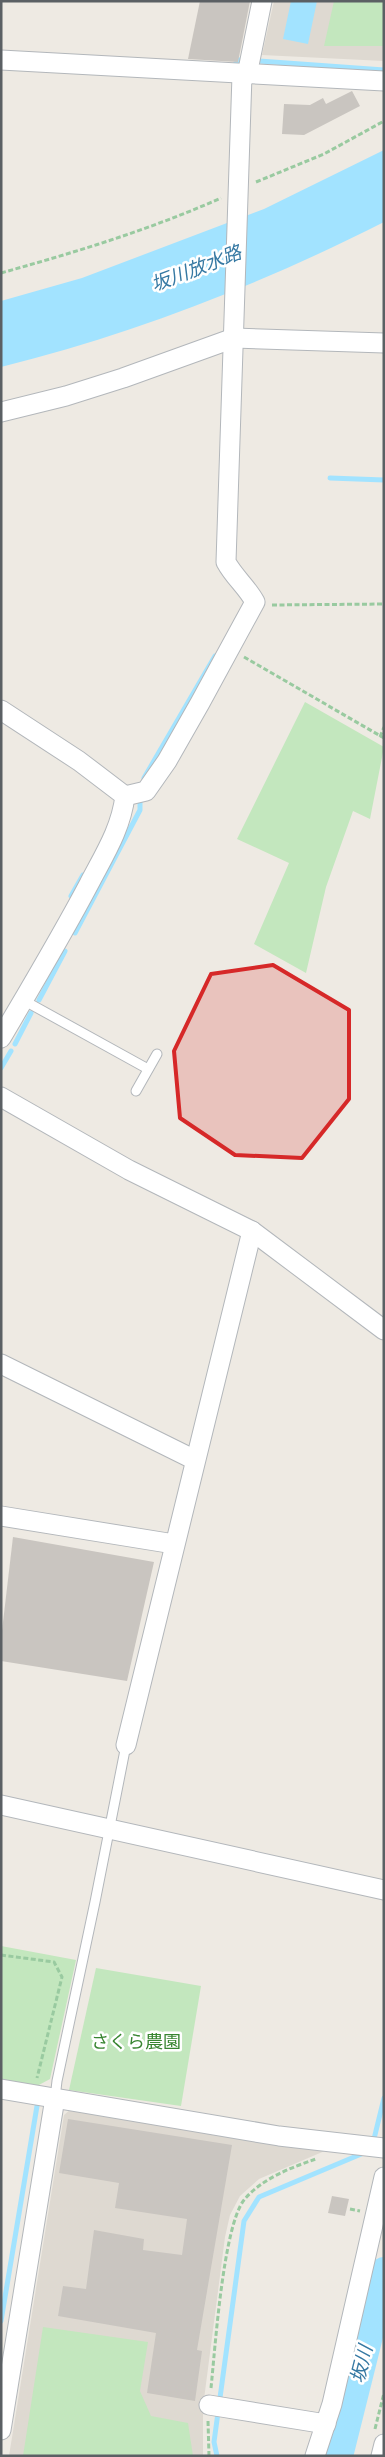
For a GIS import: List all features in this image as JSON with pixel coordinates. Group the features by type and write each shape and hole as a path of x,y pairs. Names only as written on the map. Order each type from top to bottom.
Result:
{"street":[{"path":"125,796 146,791 167,761 255,602 250,592 232,573 226,562 238,191 245,75 262,1"},
{"path":"1,60 245,75 384,81"},
{"path":"1,412 113,381 234,336 384,344"},
{"path":"1,710 79,761 125,796"},
{"path":"1,1038 71,918 116,833 123,818 125,796"},
{"path":"1,1097 129,1170 252,1231 384,1330"},
{"path":"126,1745 252,1231"},
{"path":"1,1364 195,1460"},
{"path":"1,1516 174,1544"},
{"path":"1,1805 110,1827 154,1839 384,1890"},
{"path":"1,2089 279,2136 375,2147"},
{"path":"1,2430 6,2374 55,2098"},
{"path":"314,2456 326,2424 345,2349 384,2177"},
{"path":"210,2405 326,2424"},
{"path":"381,2443 381,2456"}],"lane":[{"path":"24,1000 148,1069"},
{"path":"136,1091 157,1054"},
{"path":"55,2098 126,1745"}],"path":[{"path":"1,272 96,246 176,218 324,154 384,121"},
{"path":"254,605 384,604"},
{"path":"228,650 382,738 384,727"},
{"path":"1,1955 54,1962 62,1977 36,2081"},
{"path":"209,2456 210,2405 216,2334 230,2240 243,2200 263,2182 318,2158"},
{"path":"381,2443 384,2394"}],"highlighted area":[{"path":"273,965 349,1010 349,1099 302,1158 235,1155 180,1118 174,1051 211,974"}],"shaded area":[{"path":"274,1 384,1 384,61 262,55"},
{"path":"71,2109 334,2147 259,2179 240,2196 230,2215 225,2237 203,2407 203,2456 9,2456 64,2115"}],"green space":[{"path":"334,1 384,1 384,46 324,46"},
{"path":"305,702 384,747 370,819 353,811 326,887 306,973 254,944 289,863 237,839"},
{"path":"1,1946 76,1960 50,2079 37,2086 1,2079"},
{"name":"さくら農園","path":"96,1968 201,1986 181,2106 69,2090"},
{"path":"43,2327 148,2342 140,2391 151,2416 188,2423 193,2456 23,2456"}],"water":[{"path":"291,1 317,1 308,44 283,39"},
{"name":"坂川放水路","path":"384,150 384,222 291,266 196,305 99,339 1,367 1,301 82,278 264,209"}],"building":[{"path":"200,1 250,1 238,62 188,59"},
{"path":"352,91 360,106 304,135 282,134 284,104 310,105 323,98 326,104"},
{"path":"13,1537 154,1562 127,1681 1,1661 1,1639"},
{"path":"68,2119 232,2145 197,2350 202,2351 195,2401 147,2393 156,2333 58,2316 63,2286 86,2289 94,2230 144,2239 143,2250 182,2255 187,2219 115,2208 119,2183 59,2173"},
{"path":"332,2196 349,2199 345,2216 328,2213"}],"waterway":[{"path":"232,67 240,60"},
{"path":"259,61 384,70"},
{"path":"330,478 384,480"},
{"path":"144,778 215,656"},
{"path":"75,933 140,810 140,796"},
{"path":"71,896 83,875"},
{"path":"39,1000 65,951"},
{"path":"15,1044 31,1013"},
{"path":"1,1068 11,1051"},
{"path":"373,2143 384,2098"},
{"path":"1,2321 37,2106"},
{"path":"217,2456 214,2442 244,2221 259,2197 366,2152"},
{"name":"坂川","path":"338,2456 384,2272"}]}
